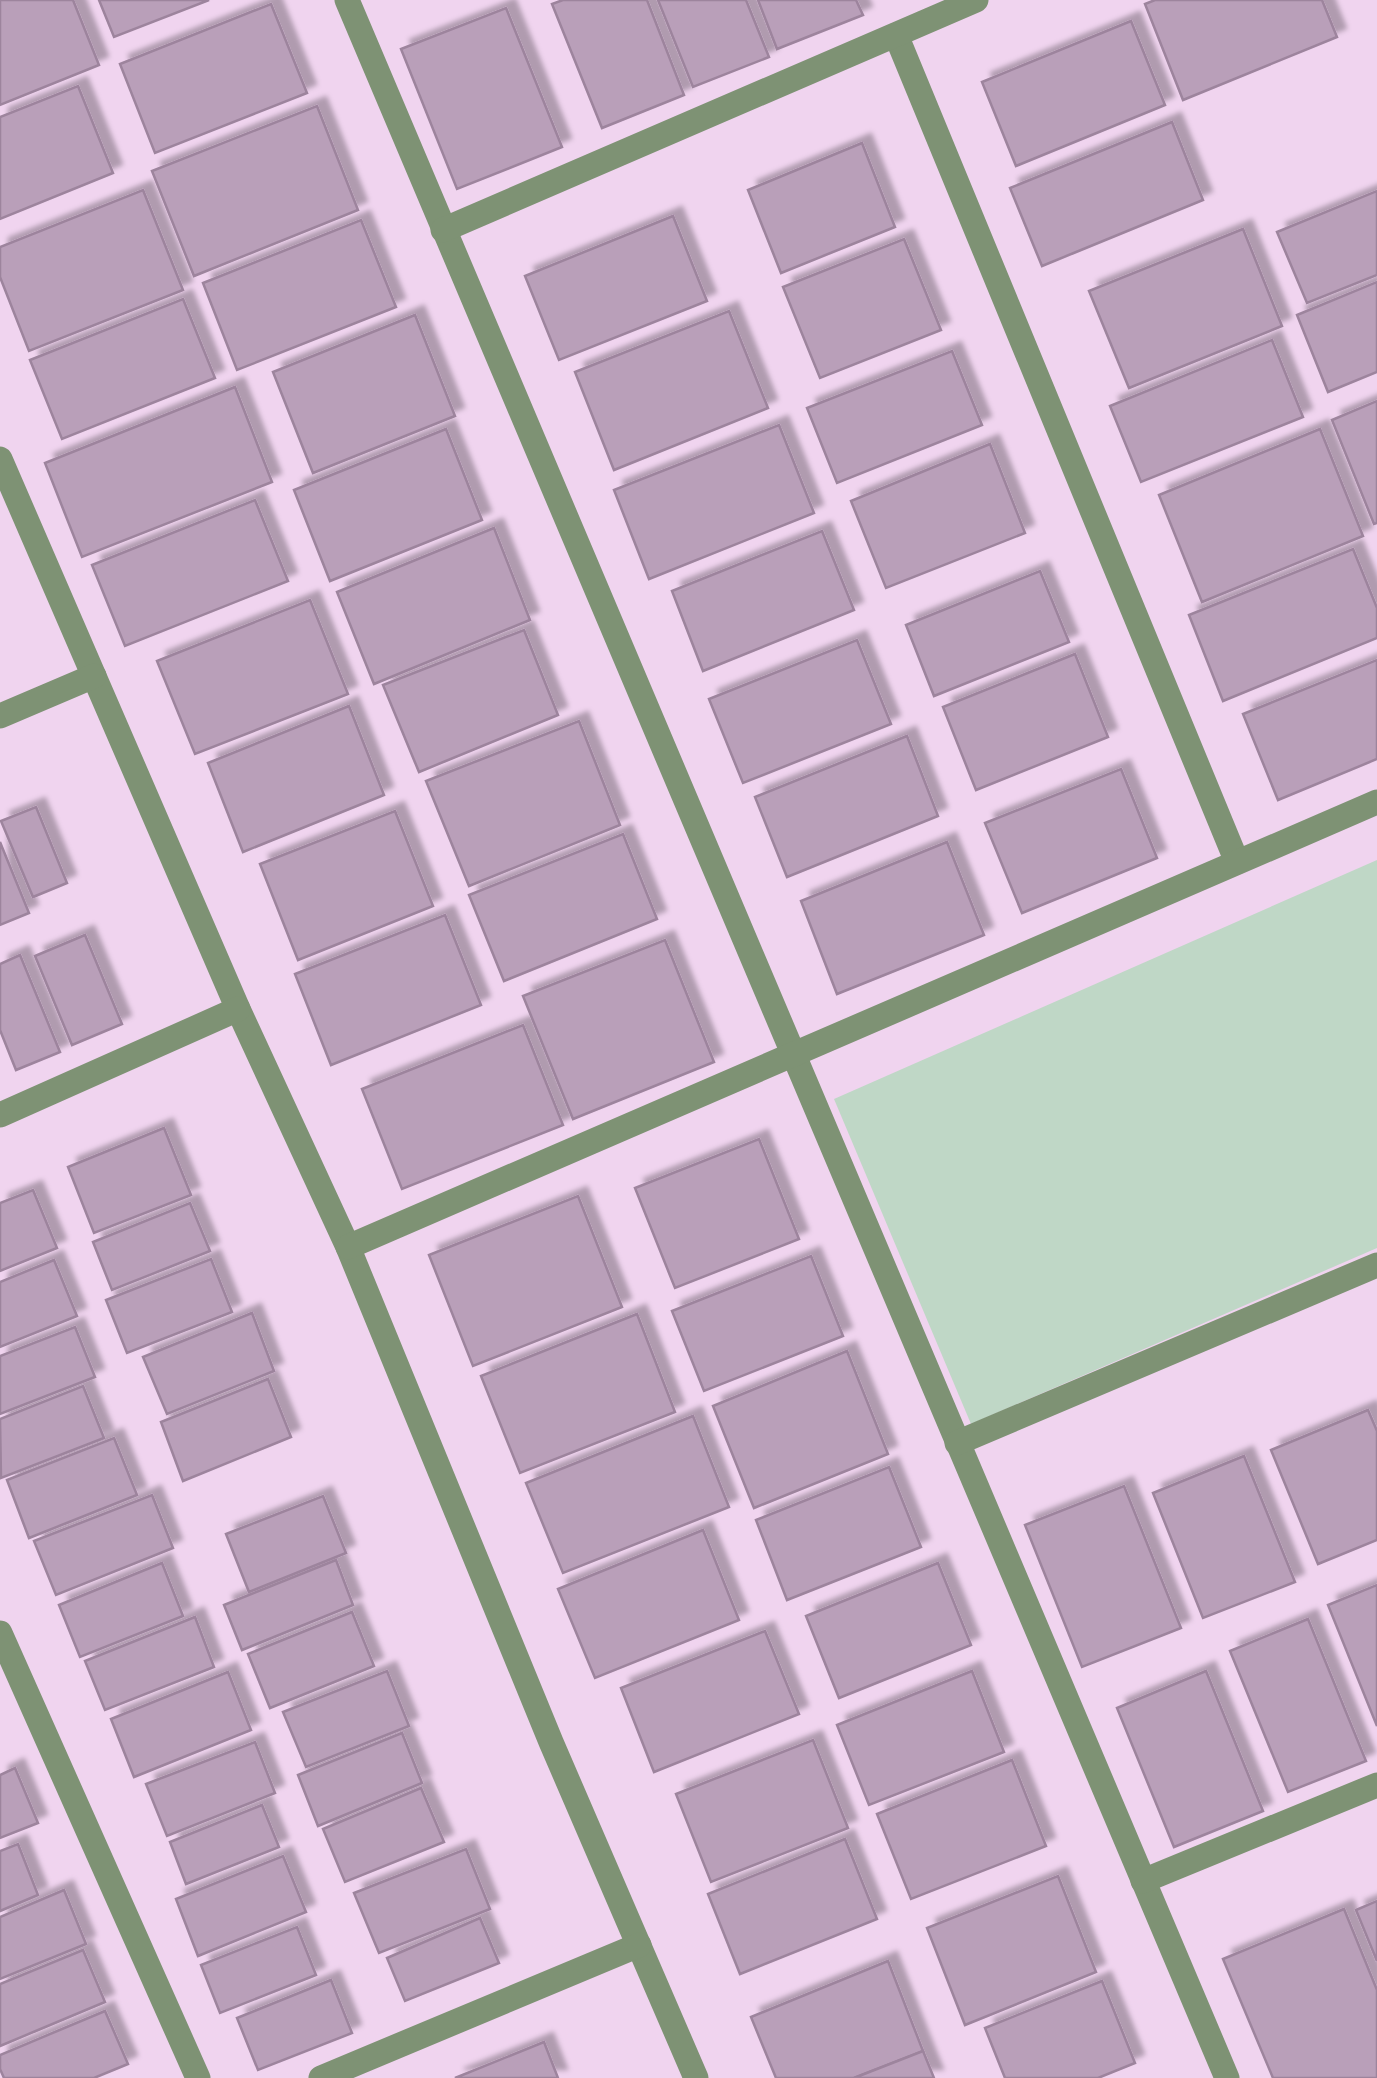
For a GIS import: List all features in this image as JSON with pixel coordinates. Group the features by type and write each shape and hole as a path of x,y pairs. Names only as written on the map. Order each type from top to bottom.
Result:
{"street":[{"path":"347,0 1226,2078"},
{"path":"443,230 976,0"},
{"path":"896,35 1236,862"},
{"path":"0,459 238,1009 348,1247 552,1742 696,2078"},
{"path":"0,716 94,676"},
{"path":"348,1247 1377,802"},
{"path":"0,1115 238,1009"},
{"path":"957,1443 1377,1266"},
{"path":"0,1632 198,2078"},
{"path":"1143,1881 1377,1786"},
{"path":"321,2078 639,1945"}],"green space":[{"path":"1377,860 1377,1248 971,1424 834,1099"}],"building":[{"path":"0,0 73,0 99,65 0,105"},
{"path":"99,0 209,0 114,37"},
{"path":"563,0 647,0 684,95 602,128 552,4"},
{"path":"658,0 746,0 769,57 693,87"},
{"path":"758,0 856,0 863,15 777,49"},
{"path":"1155,0 1322,0 1337,37 1183,100 1145,4"},
{"path":"271,4 307,93 155,153 120,64"},
{"path":"506,8 562,147 457,189 401,49"},
{"path":"1131,21 1165,105 1016,166 982,82"},
{"path":"78,86 113,173 0,219 0,117"},
{"path":"317,106 358,210 194,276 152,171"},
{"path":"1172,122 1203,200 1042,266 1010,188"},
{"path":"862,143 895,227 781,273 748,190"},
{"path":"143,190 183,290 29,351 0,277 0,247"},
{"path":"1377,191 1377,275 1307,303 1277,232"},
{"path":"673,216 707,301 559,360 525,276"},
{"path":"361,220 396,307 237,370 203,283"},
{"path":"1243,229 1282,326 1129,388 1089,291"},
{"path":"904,239 941,330 820,378 783,287"},
{"path":"1377,282 1377,372 1328,392 1297,315"},
{"path":"183,299 215,378 62,439 30,360"},
{"path":"729,311 768,408 614,470 575,372"},
{"path":"415,315 455,416 313,473 273,372"},
{"path":"1272,340 1303,417 1141,482 1110,406"},
{"path":"952,351 982,425 837,483 807,408"},
{"path":"235,387 272,482 82,557 45,463"},
{"path":"1377,401 1377,523 1374,524 1332,420"},
{"path":"779,425 814,513 649,579 614,490"},
{"path":"446,429 482,520 330,581 294,490"},
{"path":"1320,429 1363,536 1202,602 1159,495"},
{"path":"990,444 1025,533 886,588 851,501"},
{"path":"255,500 288,581 125,646 92,565"},
{"path":"494,528 530,620 374,684 337,592"},
{"path":"822,531 854,610 703,671 672,591"},
{"path":"1353,549 1377,608 1377,638 1223,701 1189,615"},
{"path":"1040,571 1069,642 934,696 906,625"},
{"path":"310,600 348,694 195,754 157,661"},
{"path":"524,630 558,715 419,772 383,685"},
{"path":"857,640 891,724 743,783 709,699"},
{"path":"1075,654 1108,737 976,790 943,707"},
{"path":"1377,660 1377,759 1278,800 1243,714"},
{"path":"349,706 384,795 243,852 208,763"},
{"path":"579,721 620,825 469,886 426,781"},
{"path":"907,736 938,816 787,877 755,797"},
{"path":"1121,769 1157,858 1022,913 985,823"},
{"path":"36,807 67,883 33,897 1,821"},
{"path":"395,811 433,906 298,960 260,864"},
{"path":"623,834 657,919 504,981 469,895"},
{"path":"0,842 29,913 0,925"},
{"path":"947,842 984,935 837,994 801,901"},
{"path":"445,915 481,1005 331,1065 295,974"},
{"path":"85,935 122,1024 72,1045 35,956"},
{"path":"665,940 714,1062 573,1119 523,996"},
{"path":"20,955 60,1052 16,1070 0,1030 0,964"},
{"path":"523,1025 563,1125 402,1189 362,1089"},
{"path":"164,1128 191,1195 94,1233 68,1167"},
{"path":"759,1139 799,1239 675,1288 635,1188"},
{"path":"33,1190 57,1248 0,1271 0,1203"},
{"path":"578,1196 622,1307 473,1366 429,1255"},
{"path":"190,1203 210,1251 112,1290 93,1242"},
{"path":"811,1256 843,1336 704,1391 672,1311"},
{"path":"211,1259 232,1312 127,1353 106,1300"},
{"path":"54,1260 77,1316 0,1347 0,1282"},
{"path":"252,1313 274,1371 167,1414 143,1357"},
{"path":"637,1314 675,1412 520,1473 481,1376"},
{"path":"75,1327 95,1377 0,1414 0,1356"},
{"path":"847,1351 888,1454 754,1508 713,1406"},
{"path":"268,1379 291,1437 183,1481 161,1422"},
{"path":"83,1386 104,1438 1,1478 0,1419"},
{"path":"1368,1410 1377,1431 1377,1540 1318,1564 1271,1450"},
{"path":"693,1416 729,1507 563,1573 526,1483"},
{"path":"114,1438 137,1495 29,1538 7,1480"},
{"path":"1244,1456 1295,1582 1203,1618 1153,1493"},
{"path":"889,1467 921,1547 787,1600 756,1520"},
{"path":"1124,1486 1181,1628 1082,1667 1025,1525"},
{"path":"152,1495 173,1548 56,1595 34,1541"},
{"path":"323,1496 346,1553 249,1592 226,1534"},
{"path":"703,1530 739,1620 595,1678 558,1589"},
{"path":"336,1560 353,1605 242,1650 224,1605"},
{"path":"162,1563 183,1616 80,1657 59,1605"},
{"path":"938,1563 971,1645 839,1698 806,1616"},
{"path":"1377,1585 1377,1726 1328,1605"},
{"path":"352,1612 374,1666 270,1708 248,1654"},
{"path":"195,1617 214,1667 105,1710 85,1661"},
{"path":"1308,1619 1366,1761 1288,1792 1230,1651"},
{"path":"765,1631 799,1714 654,1772 621,1688"},
{"path":"387,1671 409,1726 306,1767 283,1712"},
{"path":"972,1671 1004,1752 869,1805 837,1725"},
{"path":"1206,1671 1263,1811 1174,1847 1117,1708"},
{"path":"228,1672 251,1730 134,1777 111,1719"},
{"path":"402,1733 422,1783 318,1826 298,1775"},
{"path":"813,1740 848,1828 711,1882 676,1794"},
{"path":"255,1742 275,1793 167,1836 146,1784"},
{"path":"1012,1760 1046,1846 911,1899 877,1814"},
{"path":"15,1768 38,1823 0,1838 0,1775"},
{"path":"421,1788 444,1842 345,1882 323,1829"},
{"path":"262,1805 279,1847 186,1884 170,1842"},
{"path":"845,1839 877,1919 740,1974 708,1894"},
{"path":"18,1844 38,1895 0,1911 0,1851"},
{"path":"466,1849 490,1909 379,1953 354,1893"},
{"path":"283,1856 306,1912 198,1956 176,1899"},
{"path":"1058,1876 1096,1972 965,2025 927,1928"},
{"path":"64,1890 86,1944 0,1979 0,1917"},
{"path":"1377,1901 1377,1961 1356,1910"},
{"path":"1344,1909 1377,1990 1377,2078 1273,2078 1223,1959"},
{"path":"480,1918 499,1963 405,2001 387,1958"},
{"path":"297,1927 316,1975 220,2013 201,1965"},
{"path":"83,1950 105,2002 0,2046 0,1984"},
{"path":"888,1961 923,2051 854,2078 776,2078 751,2017"},
{"path":"331,1980 352,2033 258,2070 237,2018"},
{"path":"1102,1981 1135,2063 1098,2078 1005,2078 985,2028"},
{"path":"105,2011 128,2064 94,2078 4,2078 0,2055"},
{"path":"544,2042 558,2078 455,2078"},
{"path":"923,2051 934,2078 854,2078"}]}
